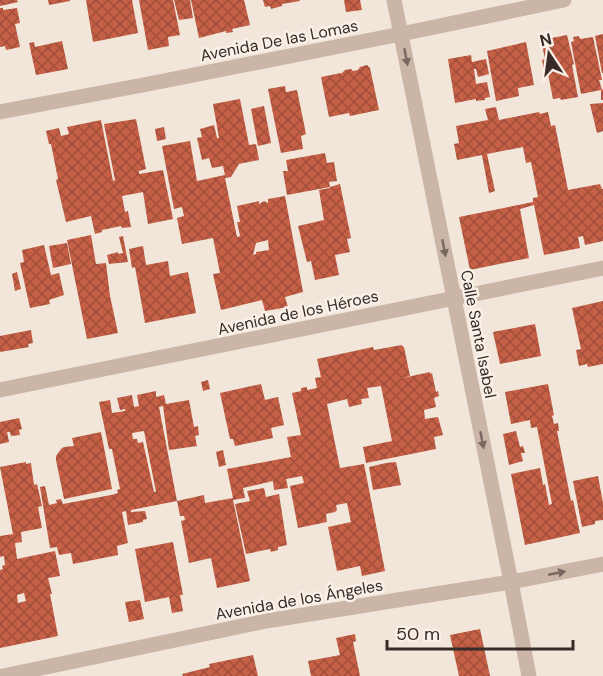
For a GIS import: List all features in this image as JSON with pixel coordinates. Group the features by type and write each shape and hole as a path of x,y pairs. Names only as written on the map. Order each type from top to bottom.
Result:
{"street":[{"name":"Calle Santa Isabel","path":"393,0 529,676"},
{"name":"Avenida De las Lomas","path":"0,112 564,0"},
{"name":"Avenida de los Héroes","path":"0,390 603,268"},
{"name":"Avenida de los Ángeles","path":"3,676 266,621 511,582 603,564"}],"building":[{"path":"0,0 17,0 18,2 0,6"},
{"path":"48,0 70,0 70,1 49,5"},
{"path":"86,0 132,0 138,33 93,42"},
{"path":"139,0 173,0 180,35 168,37 169,46 148,50"},
{"path":"174,0 190,0 193,18 179,20"},
{"path":"191,0 244,0 250,25 232,29 233,32 226,33 226,31 199,38"},
{"path":"263,0 300,1 282,4 282,6 271,9 270,6 265,7"},
{"path":"344,0 360,0 362,10 346,12"},
{"path":"0,8 3,10 17,8 20,23 15,24 20,47 6,50 5,46 0,47"},
{"path":"603,34 603,73 602,73 595,36"},
{"path":"567,35 574,64 572,65 578,97 553,99 548,74 545,75 542,60 545,59 541,40"},
{"path":"579,36 580,39 593,37 602,80 599,80 603,89 603,100 601,100 601,90 581,94 571,42 574,41 573,37"},
{"path":"62,41 68,69 36,75 29,43 34,42 35,47"},
{"path":"526,42 534,85 518,88 519,96 496,101 487,51"},
{"path":"471,55 472,62 486,59 489,74 478,77 474,69 476,84 487,82 490,97 485,100 476,101 476,99 455,103 448,59"},
{"path":"367,65 370,68 379,110 350,116 349,113 329,117 321,77 341,74 345,70 358,70"},
{"path":"285,86 286,92 297,90 306,134 301,136 303,149 281,153 268,89"},
{"path":"240,99 249,145 256,144 259,160 239,164 231,177 225,178 237,237 240,236 237,222 240,222 237,206 259,201 259,204 264,201 268,203 268,199 285,196 303,292 285,297 288,307 265,311 262,300 221,310 213,274 220,273 213,238 182,244 177,218 184,216 182,207 174,209 162,146 190,141 197,181 225,175 223,166 212,168 209,158 202,160 197,138 202,137 200,129 214,125 217,138 219,138 213,104","holes":["268,240 269,250 256,252 253,255 256,243"]},
{"path":"603,103 603,131 597,133 590,104"},
{"path":"264,106 271,143 258,146 251,109"},
{"path":"496,107 499,120 548,112 551,126 555,125 568,190 600,184 603,189 603,241 585,245 583,236 578,237 580,248 544,255 534,205 520,209 529,258 470,270 459,217 533,202 533,198 538,197 531,162 526,163 523,147 487,154 495,191 489,193 482,155 457,160 454,144 459,143 456,126 488,120 485,109"},
{"path":"136,119 146,169 139,171 139,174 163,170 173,219 148,224 143,192 122,196 131,227 122,228 121,226 95,234 91,216 66,222 56,180 58,179 51,144 49,144 46,131 59,128 61,136 69,134 67,127 101,120 113,181 115,180 104,124"},
{"path":"164,127 166,139 157,141 155,129"},
{"path":"325,153 327,163 334,162 337,181 329,182 330,187 287,195 283,171 288,171 286,160"},
{"path":"340,184 351,238 347,239 350,252 335,255 339,275 315,280 311,261 307,262 298,226 324,220 319,190"},
{"path":"91,235 96,264 106,263 118,333 87,339 67,240"},
{"path":"123,236 128,262 109,264 107,255 123,253 119,237"},
{"path":"67,243 71,264 53,268 49,246"},
{"path":"44,245 51,275 59,273 64,295 49,300 50,304 30,308 20,263 24,262 22,250"},
{"path":"143,246 146,265 168,261 170,276 188,272 196,313 145,323 135,267 132,268 129,249"},
{"path":"17,272 21,289 15,291 12,274"},
{"path":"603,301 603,364 579,366 576,350 581,349 572,308"},
{"path":"535,324 541,356 500,364 493,332"},
{"path":"31,330 33,343 28,344 29,347 0,352 0,336"},
{"path":"402,345 410,376 398,379 432,373 439,396 434,398 436,407 424,410 425,419 438,417 443,435 434,437 436,449 366,463 363,447 392,441 381,386 367,388 369,398 361,399 362,404 349,407 347,399 327,404 340,468 364,464 385,571 362,576 360,566 337,571 328,527 351,522 347,503 336,505 335,512 326,514 327,522 298,528 290,486 304,483 302,476 286,479 288,488 274,490 273,481 243,488 245,498 233,500 250,581 217,588 211,558 189,563 181,521 185,520 184,516 180,516 177,501 204,495 205,503 233,498 227,469 291,457 287,437 301,435 292,393 301,391 301,388 307,387 307,390 317,388 315,378 321,377 317,359 373,347 374,350"},
{"path":"208,380 210,389 203,391 201,382"},
{"path":"261,384 265,400 278,397 284,425 271,428 273,438 235,446 233,439 230,439 220,393"},
{"path":"548,384 554,415 552,416 554,424 558,423 559,431 557,431 571,501 573,500 580,533 525,545 511,474 540,468 549,505 552,504 537,427 531,428 530,420 511,424 505,392"},
{"path":"156,391 156,397 164,395 166,404 189,400 194,427 198,426 199,435 195,436 197,446 169,450 163,406 159,407 177,501 131,510 131,512 145,511 147,519 128,525 126,511 122,512 128,543 117,546 118,555 73,564 71,553 59,555 57,547 50,548 40,487 45,486 49,505 61,499 63,504 118,493 117,490 120,489 112,449 109,449 99,402 110,400 112,413 125,411 125,409 120,410 117,398 132,395 134,407 139,406 137,395","holes":["144,431 156,492 154,492 143,442 138,443 137,439 133,439 132,433"]},
{"path":"19,418 22,429 19,430 20,435 11,436 10,432 7,432 9,442 0,444 0,422"},
{"path":"516,431 520,447 523,446 525,453 521,453 523,461 509,465 503,434"},
{"path":"101,432 112,489 64,499 56,456 64,447 74,446 72,438"},
{"path":"223,450 226,465 219,467 216,452"},
{"path":"396,462 401,485 373,490 369,467"},
{"path":"31,463 34,485 37,484 42,506 38,507 42,528 21,532 22,542 15,543 17,559 55,551 60,576 48,578 58,636 0,648 0,570 5,565 4,556 0,557 0,536 13,534 0,467","holes":["24,593 26,601 18,603 17,595"]},
{"path":"598,476 603,503 603,520 582,527 573,481"},
{"path":"264,488 266,497 279,494 287,545 271,552 270,549 246,554 235,504 250,501 247,491"},
{"path":"173,542 183,595 180,595 183,611 172,613 169,597 145,602 135,549"},
{"path":"140,600 144,619 129,622 125,602"},
{"path":"480,629 490,676 459,676 450,635"},
{"path":"355,634 356,641 353,642 360,676 311,676 308,661 340,655 336,638"},
{"path":"253,655 258,676 183,676 182,674 210,667 209,664"}]}
